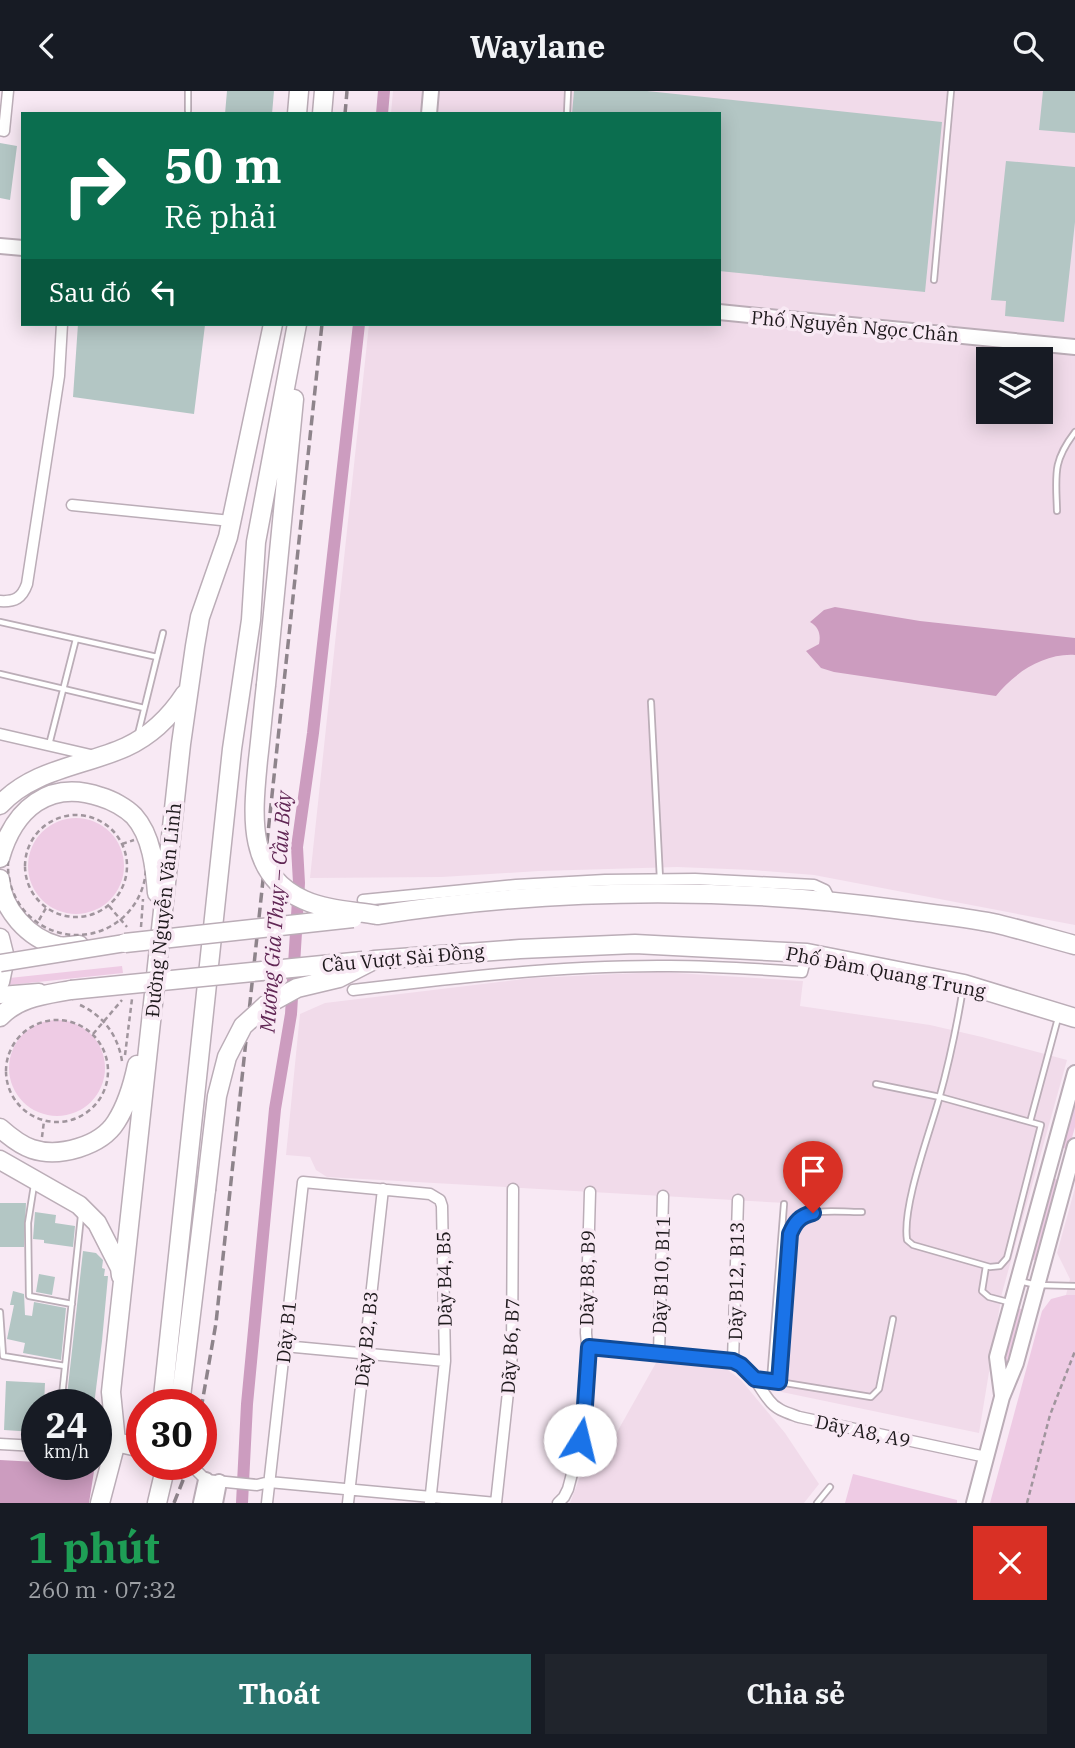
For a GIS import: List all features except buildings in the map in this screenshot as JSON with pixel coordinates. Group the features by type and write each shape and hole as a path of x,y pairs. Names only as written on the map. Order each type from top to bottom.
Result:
{"highway":[{"path":"297,112 299,91"},
{"path":"322,112 324,91"},
{"name":"Đường Nguyễn Văn Linh","path":"100,1503 116,1442 111,1392 181,744 195,646 200,617 228,537 273,326"},
{"path":"296,332 296,382 253,809 256,840 267,868 284,888 305,901 377,915"},
{"path":"164,1389 231,763 251,620 256,542 296,332"},
{"path":"0,805 38,778 136,742 171,715 185,694 195,646"},
{"path":"0,858 6,836 20,816 38,801 60,793 86,792 110,800 134,816 148,842 155,867 161,932"},
{"path":"0,879 9,908 22,926 38,938 60,946 125,943 519,898 637,893 830,900 991,923 1075,945"},
{"path":"0,938 5,958 0,982"},
{"name":"Cầu Vượt Sài Đồng","path":"0,1017 16,1002 37,996 74,997 374,960 635,944 736,949"},
{"name":"Phố Đàm Quang Trung","path":"736,949 807,953 964,984 1067,1016"},
{"path":"182,1389 217,1096 227,1057 243,1026 265,1005 297,989 339,978 374,960"},
{"path":"0,1128 34,1150 55,1151 77,1148 98,1139 115,1124 134,1080 155,991"},
{"path":"0,1160 56,1190 82,1208 97,1223 120,1268 122,1287"},
{"path":"116,1442 126,1444"},
{"path":"157,1503 162,1480"}],"main road":[{"path":"0,963 125,943"},
{"path":"0,995 74,997"}],"street":[{"path":"0,131 4,131 8,91"},
{"path":"429,112 431,91"},
{"path":"0,246 21,248"},
{"name":"Phố Nguyễn Ngọc Chân","path":"721,313 1075,347"},
{"path":"0,601 18,598 27,584 59,376 62,326"},
{"path":"72,505 231,521"},
{"path":"0,734 99,757"},
{"path":"363,900 516,885 660,879 814,885 825,890 830,900"},
{"path":"353,990 452,978 584,968 700,966 802,972 807,953"},
{"path":"1002,1397 997,1357 1075,1073"},
{"path":"974,1503 1002,1397 1016,1363 1075,1146"},
{"path":"1051,1160 1070,1165"},
{"name":"Dãy B4, B5","path":"303,1182 430,1194 440,1200 445,1361 430,1500"},
{"name":"Dãy B1","path":"267,1503 303,1182"},
{"name":"Dãy B2, B3","path":"348,1503 383,1189"},
{"name":"Dãy B6, B7","path":"496,1503 511,1367 513,1189"},
{"name":"Dãy B8, B9","path":"561,1502 568,1489 584,1420 589,1347 586,1333 590,1192"},
{"name":"Dãy B10, B11","path":"659,1354 663,1196"},
{"name":"Dãy B12, B13","path":"733,1361 738,1200"},
{"path":"285,1346 445,1361"},
{"path":"589,1347 733,1361"},
{"name":"Dãy A8, A9","path":"733,1361 755,1379 770,1402 782,1411 799,1417 986,1457"},
{"path":"112,1447 116,1442"},
{"path":"0,1444 21,1445"},
{"path":"214,1480 257,1485 269,1482 430,1500 496,1503"},
{"path":"201,1503 217,1482"},
{"path":"215,1503 217,1482"}],"lane":[{"path":"188,91 188,111"},
{"path":"567,112 568,91"},
{"path":"934,279 951,91"},
{"path":"1057,511 1058,457 1075,432"},
{"path":"0,622 157,657"},
{"path":"136,742 163,633"},
{"path":"49,745 76,639"},
{"path":"0,674 144,708"},
{"path":"651,702 660,879"},
{"path":"876,1084 940,1097 1041,1125 1007,1258 1000,1266 986,1266 913,1245 907,1240 908,1209 940,1097 964,984"},
{"path":"1030,1122 1067,1016"},
{"path":"35,1181 28,1223 29,1296 72,1304"},
{"path":"770,1381 784,1204"},
{"path":"63,1389 82,1208"},
{"path":"779,1382 790,1234 794,1223 813,1213 862,1212"},
{"path":"986,1266 982,1291 989,1297 1012,1303"},
{"path":"1018,1280 1037,1285 1075,1286"},
{"path":"0,1312 3,1356 65,1366"},
{"path":"755,1379 870,1397 879,1389 893,1319"},
{"path":"817,1503 830,1487"}],"path":[{"path":"78,797 101,801 120,812 141,838 146,861 144,885 136,904 111,927 86,935 61,933 37,922 27,914 13,891 8,865 13,840 26,820 56,800 78,797"},
{"path":"78,815 104,824 117,837 125,853 127,873 121,891 109,906 92,915 73,918 46,908 32,894 28,885 24,866 28,848 44,825 60,817 78,815"},
{"path":"109,906 121,920"},
{"path":"37,922 46,908"},
{"path":"74,997 96,1014 111,1031 121,1052 123,1064"},
{"path":"60,1020 77,1024 93,1034 103,1049 108,1068 106,1087 97,1104 82,1116 64,1122 44,1121 20,1107 9,1090 6,1076 6,1061 13,1044 33,1025 60,1020"},
{"path":"0,1076 6,1076"},
{"path":"43,1137 44,1121"},
{"path":"37,1136 50,1138"},
{"path":"1027,1503 1050,1415 1075,1351"}],"shaded area":[{"path":"393,91 1075,91 1075,925 814,875 753,870 677,867 442,877 310,878 369,326 721,326 721,112 391,112"},
{"path":"835,607 920,621 1075,638 1075,655 1052,657 1031,666 996,696 834,672 821,668 806,651 820,641 817,629 810,622 824,610"},
{"path":"76,818 94,822 110,832 120,848 124,866 120,884 110,900 94,910 76,914 58,910 42,900 32,884 28,866 32,848 42,832 58,822"},
{"path":"122,966 123,973 0,986 0,979"},
{"path":"660,972 803,981 800,1006 930,1025 1067,1060 1002,1293 979,1433 772,1390 786,1203 327,1177 316,1170 310,1157 286,1155 300,1014 325,1003 532,978"},
{"path":"57,1020 75,1024 91,1034 101,1050 105,1068 101,1086 91,1102 75,1112 57,1116 39,1112 23,1102 13,1086 9,1068 13,1050 23,1034 39,1024"},
{"path":"1075,1092 1075,1127 1069,1148 1066,1149 1061,1147"},
{"path":"1052,1178 1059,1180 1038,1261 1029,1259"},
{"path":"1075,1188 1075,1295 1066,1295 1070,1279 1057,1253"},
{"path":"1075,1295 1075,1503 990,1503 1042,1311 1051,1299"},
{"path":"1017,1308 1024,1310 1005,1378 1007,1342"},
{"path":"657,1361 724,1367 741,1380 785,1433 819,1484 804,1503 570,1503 585,1464 598,1466"},
{"path":"0,1460 21,1461 21,1480 93,1480 89,1503 0,1503"},
{"path":"853,1474 957,1500 957,1503 845,1503"}],"waterway":[{"name":"Mương Gia Thụy – Cầu Bây","path":"382,112 384,91"},
{"name":"Mương Gia Thụy – Cầu Bây","path":"242,1503 247,1404 275,1109 291,1014 299,883 297,847 313,733 359,326"}],"railway":[{"path":"345,112 347,91"},
{"path":"204,1389 216,1323 322,326"},
{"path":"174,1503 183,1480"}],"route":[{"path":"580,1440 589,1347 733,1361 755,1379 779,1382 790,1234 794,1223 813,1213"}]}
